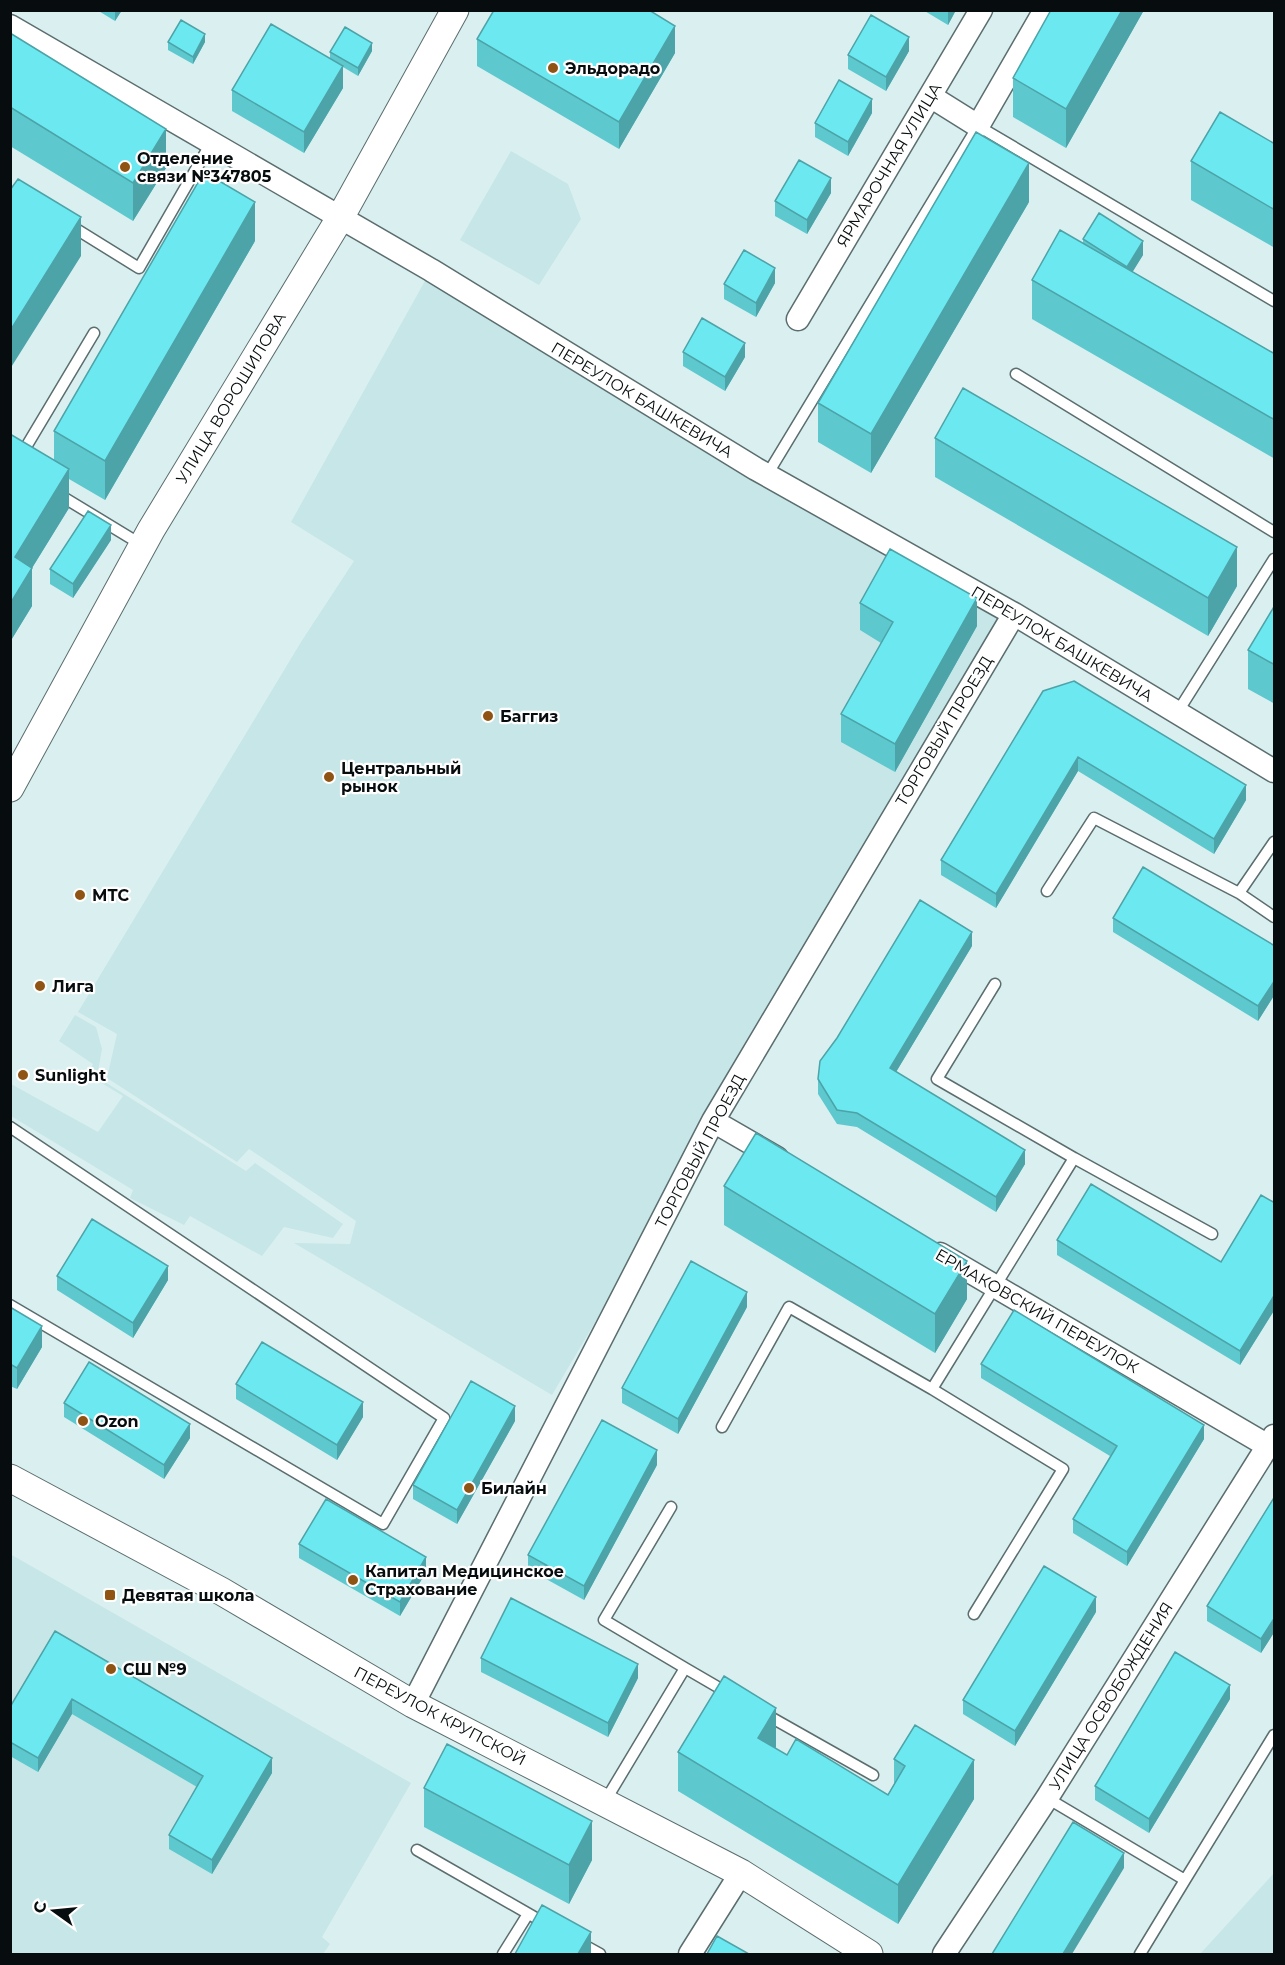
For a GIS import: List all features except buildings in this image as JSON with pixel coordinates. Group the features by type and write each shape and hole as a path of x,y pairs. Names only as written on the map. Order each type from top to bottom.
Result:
{"street":[{"name":"УЛИЦА ВОРОШИЛОВА","path":"10,788 142,545 340,219 456,10"},
{"name":"ЯРМАРОЧНАЯ УЛИЦА","path":"798,319 981,10"},
{"path":"930,96 978,126 1045,10"},
{"name":"ПЕРЕУЛОК БАШКЕВИЧА","path":"10,26 431,270 767,475 1014,614 1275,771"},
{"name":"ТОРГОВЫЙ ПРОЕЗД","path":"413,1704 713,1121 1014,614"},
{"path":"713,1121 794,1168"},
{"name":"ЕРМАКОВСКИЙ ПЕРЕУЛОК","path":"924,1244 1272,1444"},
{"name":"УЛИЦА ОСВОБОЖДЕНИЯ","path":"944,1954 1047,1798 1272,1444"},
{"name":"ПЕРЕУЛОК КРУПСКОЙ","path":"10,1478 221,1591 413,1704 741,1874 869,1954"},
{"path":"690,1954 741,1874"}],"lane":[{"path":"767,475 978,126 1275,301"},
{"path":"60,219 139,268 211,143"},
{"path":"13,467 94,333"},
{"path":"1016,374 1275,532"},
{"path":"53,491 142,545"},
{"path":"1177,713 1275,559"},
{"path":"1047,891 1094,818 1239,893 1275,917"},
{"path":"1239,893 1275,842"},
{"path":"995,984 938,1079 1212,1234"},
{"path":"10,1305 383,1524 444,1418 12,1130"},
{"path":"932,1389 1074,1158"},
{"path":"722,1427 789,1308 932,1389 1063,1468 974,1614"},
{"path":"671,1507 604,1620 734,1696"},
{"path":"604,1803 685,1668"},
{"path":"754,1708 873,1775"},
{"path":"1140,1954 1275,1735"},
{"path":"1047,1798 1185,1880"},
{"path":"417,1850 559,1931"},
{"path":"503,1954 528,1914"},
{"path":"570,1937 600,1954"}],"shaded area":[{"path":"511,151 568,184 581,219 539,285 460,240"},
{"path":"431,270 1014,614 552,1395 294,1243 350,1244 356,1221 249,1149 237,1162 107,1078 117,1034 78,1012 301,642 354,561 291,522"},
{"path":"75,1015 96,1027 102,1049 97,1077 246,1171 255,1163 343,1224 333,1238 284,1227 262,1256 190,1216 184,1225 130,1198 133,1190 11,1116 11,1084 98,1132 123,1096 87,1074 93,1064 59,1041"},
{"name":"СШ №9","path":"10,1554 411,1783 322,1937 330,1944 323,1954 11,1954"},
{"path":"1274,1873 1274,1954 1200,1954"}],"place":[{"name":"Эльдорадо","path":"553,68"},
{"name":"Отделение связи №347805","path":"125,167"},
{"name":"Баггиз","path":"488,716"},
{"name":"Центральный рынок","path":"329,777"},
{"name":"МТС","path":"80,895"},
{"name":"Лига","path":"40,986"},
{"name":"Sunlight","path":"23,1075"},
{"name":"Ozon","path":"83,1421"},
{"name":"Билайн","path":"469,1488"},
{"name":"Капитал Медицинское Страхование","path":"353,1580"},
{"name":"Девятая школа","path":"110,1595"},
{"name":"СШ №9","path":"111,1669"}]}
